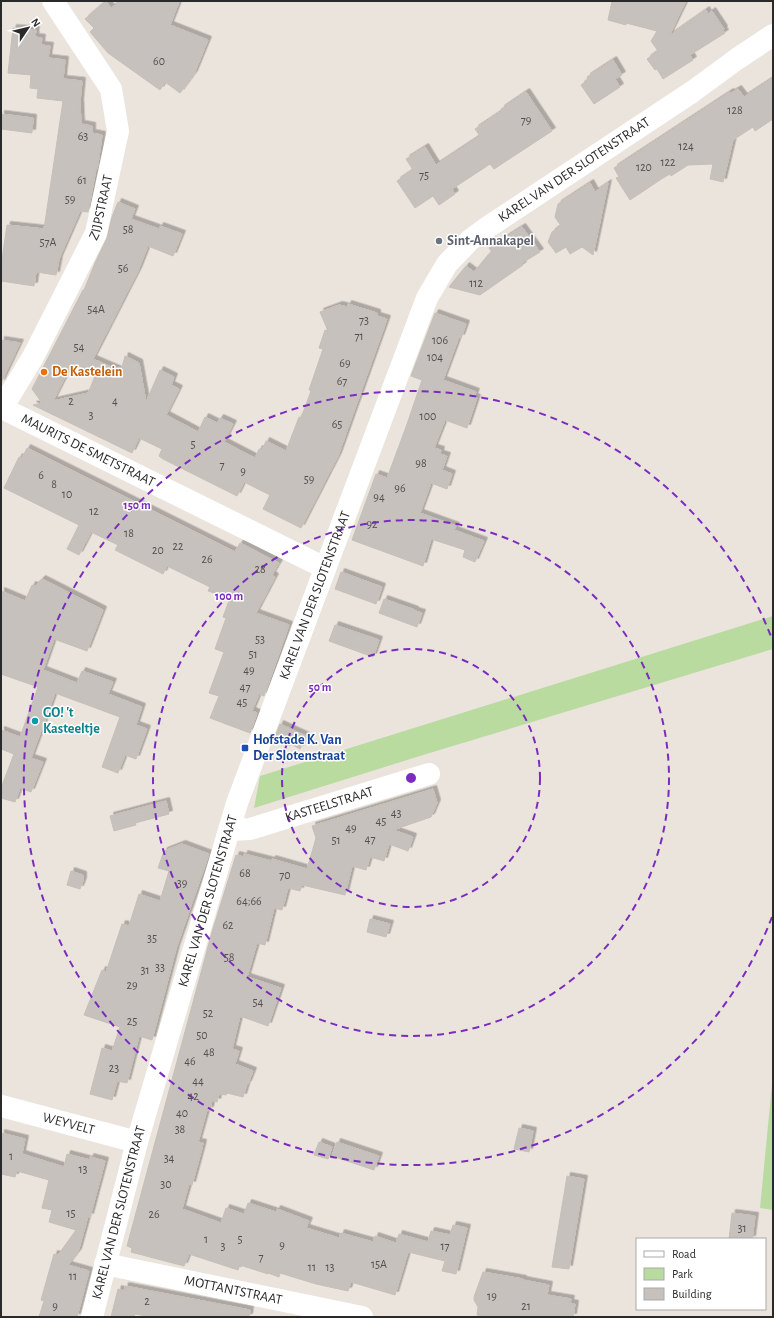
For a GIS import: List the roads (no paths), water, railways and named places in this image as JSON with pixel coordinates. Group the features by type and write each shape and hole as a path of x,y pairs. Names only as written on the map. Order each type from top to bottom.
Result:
{"street":[{"name":"ZIJPSTRAAT","path":"1,408 33,357 96,233 118,131 111,89 53,1"},
{"name":"KAREL VAN DER SLOTENSTRAAT","path":"92,1317 137,1142 239,798 427,298 446,264 470,240 692,92 737,59 773,36"},
{"name":"MAURITS DE SMETSTRAAT","path":"1,408 325,568"},
{"name":"KASTEELSTRAAT","path":"229,830 250,829 429,774"},
{"name":"WEYVELT","path":"1,1106 137,1142"},
{"name":"MOTTANTSTRAAT","path":"105,1264 362,1317"}],"place":[{"name":"Sint-Annakapel","path":"439,241"},
{"name":"De Kastelein","path":"44,372"},
{"name":"GO! 't Kasteeltje","path":"35,721"},
{"name":"Hofstade K. Van Der Slotenstraat","path":"245,748"}]}
